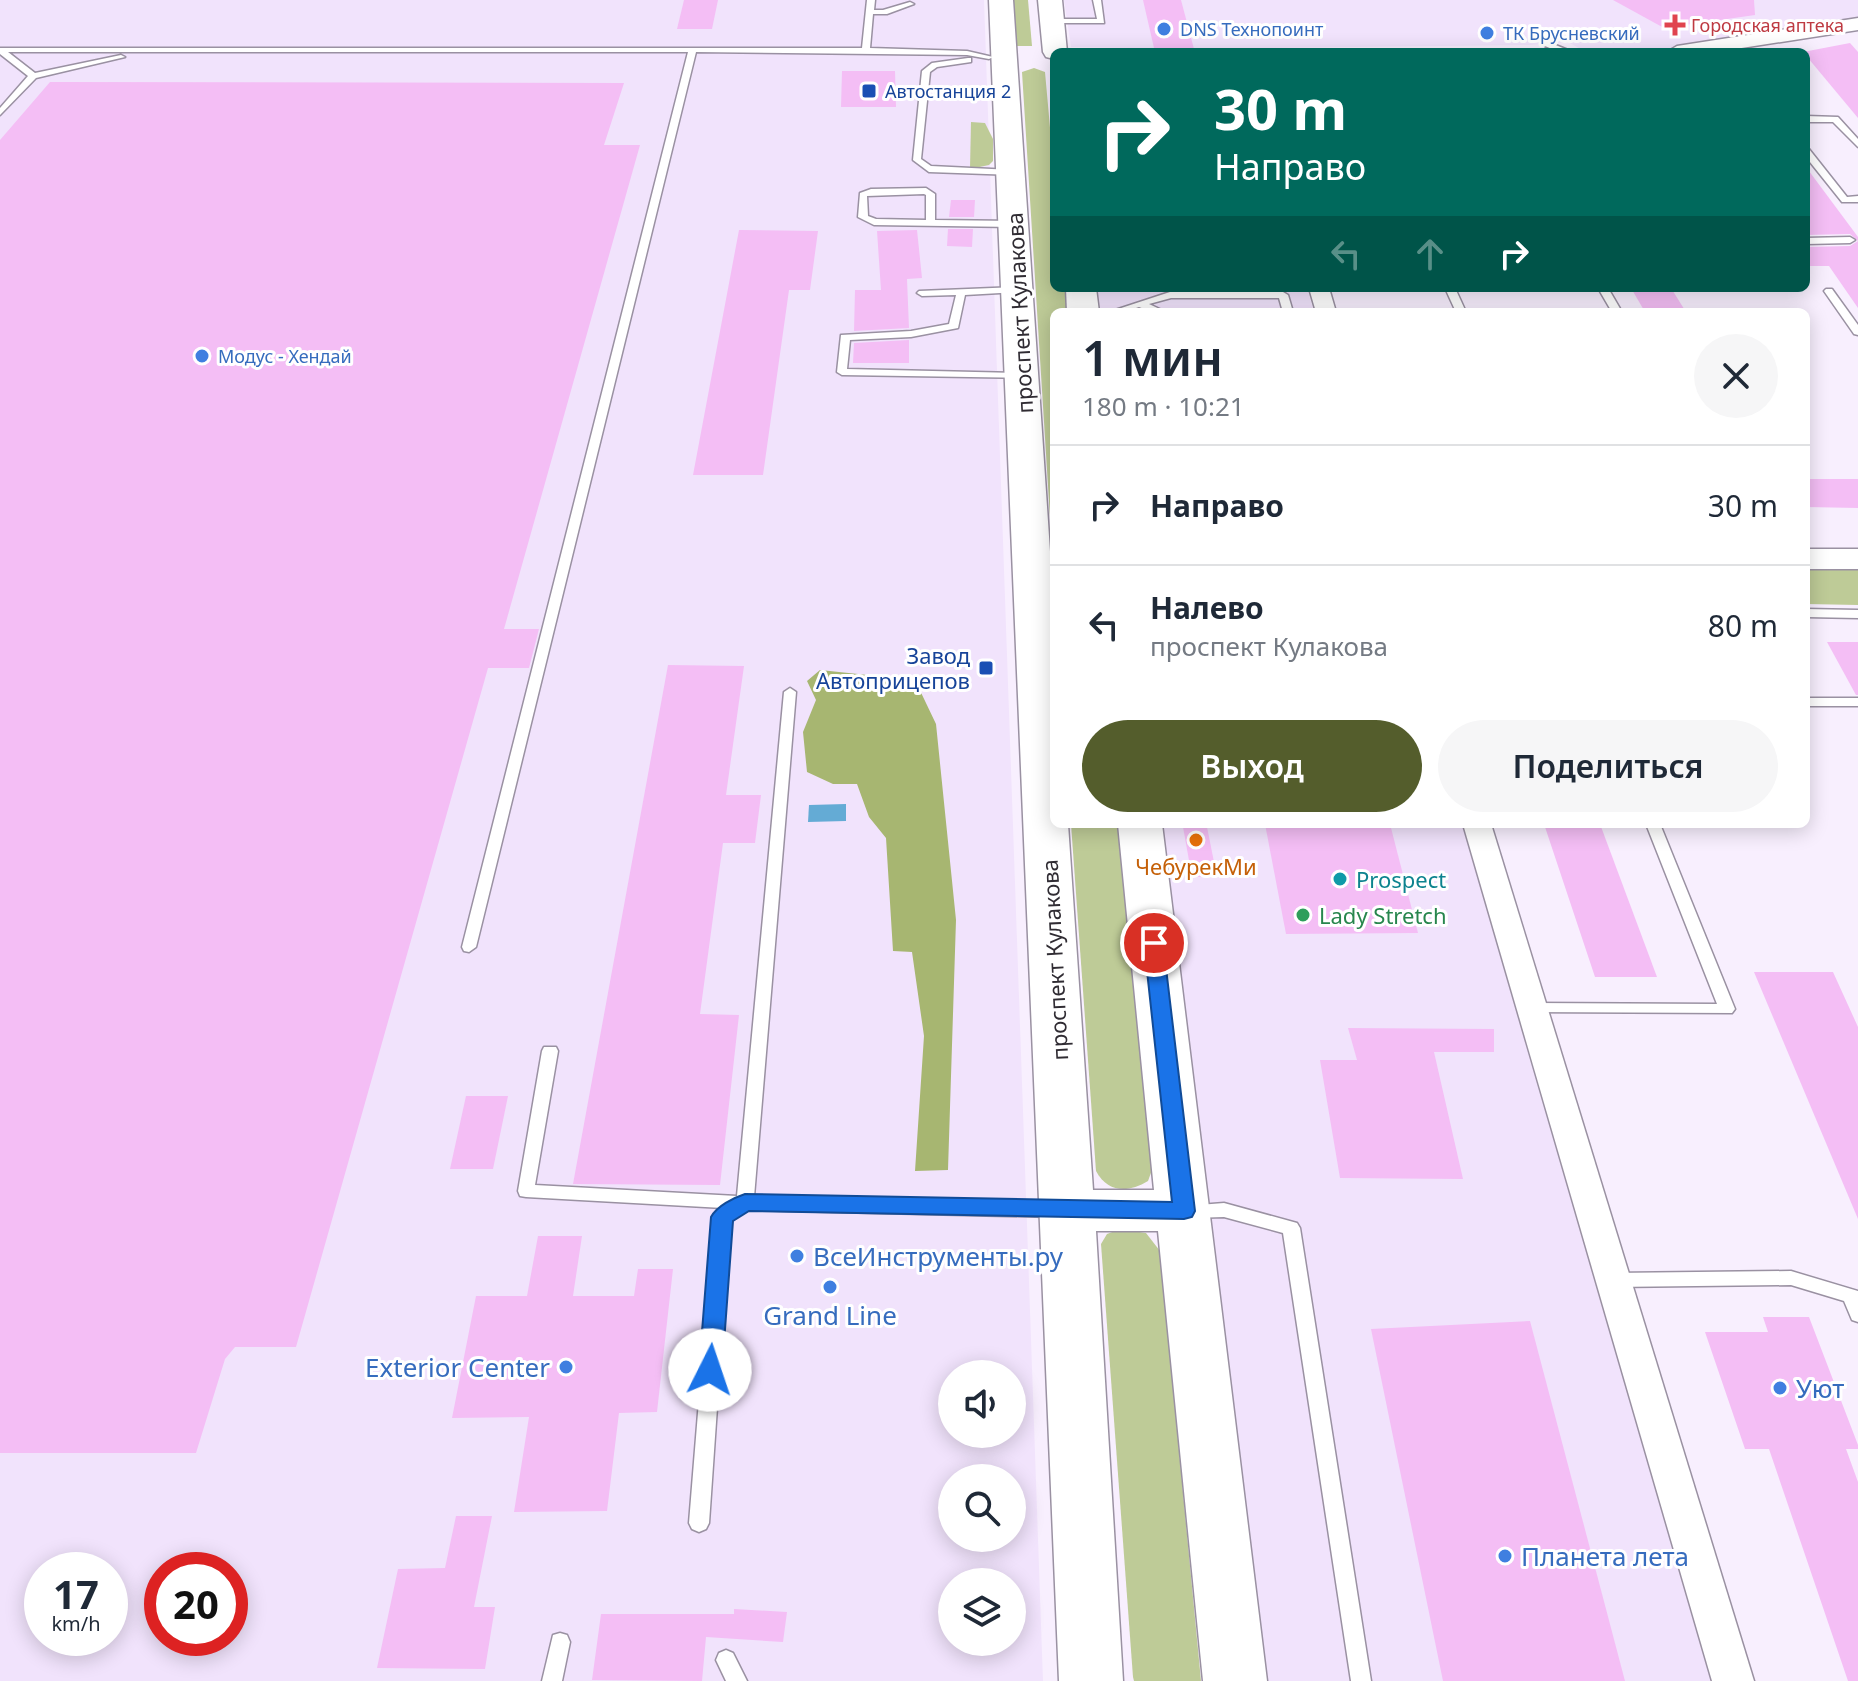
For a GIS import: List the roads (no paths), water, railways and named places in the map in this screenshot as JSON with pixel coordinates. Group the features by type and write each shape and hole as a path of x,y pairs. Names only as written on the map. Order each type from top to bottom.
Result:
{"main road":[{"name":"проспект Кулакова","path":"1001,0 997,57 1012,173 1022,376 1043,561 1050,743"},
{"path":"1051,10 1054,48"},
{"path":"997,57 1050,55"},
{"path":"1810,559 1858,559"},
{"name":"проспект Кулакова","path":"1053,828 1091,1681"},
{"path":"1140,828 1235,1681"},
{"path":"1068,1210 1184,1211"}],"street":[{"path":"1730,48 1854,28"},
{"path":"1478,828 1733,1681"}],"lane":[{"path":"866,50 871,0"},
{"path":"1097,0 1104,35"},
{"path":"870,12 884,12 910,4"},
{"path":"1051,10 1101,21"},
{"path":"1548,44 1556,48"},
{"path":"0,50 866,50 997,57"},
{"path":"0,50 33,76"},
{"path":"469,947 693,50"},
{"path":"0,113 33,76 146,51"},
{"path":"997,57 935,65 926,71 917,160 929,169 949,172 1012,173"},
{"path":"1810,119 1835,119 1858,144"},
{"path":"1810,156 1845,200 1858,199"},
{"path":"930,223 931,194 926,191 871,192 863,195 863,217 874,222 930,223 1015,224"},
{"path":"1810,241 1850,240"},
{"path":"922,293 1018,290"},
{"path":"1829,291 1858,332"},
{"path":"961,292 954,326 911,334 845,337 842,372 1022,376"},
{"path":"1126,308 1170,292 1283,295 1287,308"},
{"path":"1138,304 1150,308"},
{"path":"1810,613 1858,614"},
{"path":"745,1203 790,692"},
{"path":"1810,702 1858,702"},
{"path":"1532,1008 1727,1009 1655,828"},
{"path":"550,1051 526,1191 745,1203 1068,1210"},
{"path":"699,1523 722,1217 745,1203"},
{"path":"1184,1211 1224,1210 1291,1228 1361,1681"},
{"path":"1613,1280 1791,1278 1854,1297 1858,1315"},
{"path":"552,1681 560,1642"},
{"path":"726,1660 737,1681"}],"water":[{"path":"846,804 846,821 808,822 809,805"}],"place":[{"name":"Городская аптека","path":"1675,25"},
{"name":"DNS Технопоинт","path":"1164,29"},
{"name":"ТК Брусневский","path":"1487,33"},
{"name":"Автостанция 2","path":"869,91"},
{"name":"Модус - Хендай","path":"202,356"},
{"name":"Завод Автоприцепов","path":"986,668"},
{"name":"ЧебурекМи","path":"1196,840"},
{"name":"Prospect","path":"1340,879"},
{"name":"Lady Stretch","path":"1303,915"},
{"name":"ВсеИнструменты.ру","path":"797,1256"},
{"name":"Grand Line","path":"830,1287"},
{"name":"Exterior Center","path":"566,1367"},
{"name":"Уют","path":"1780,1388"},
{"name":"Планета лета","path":"1505,1556"}]}
